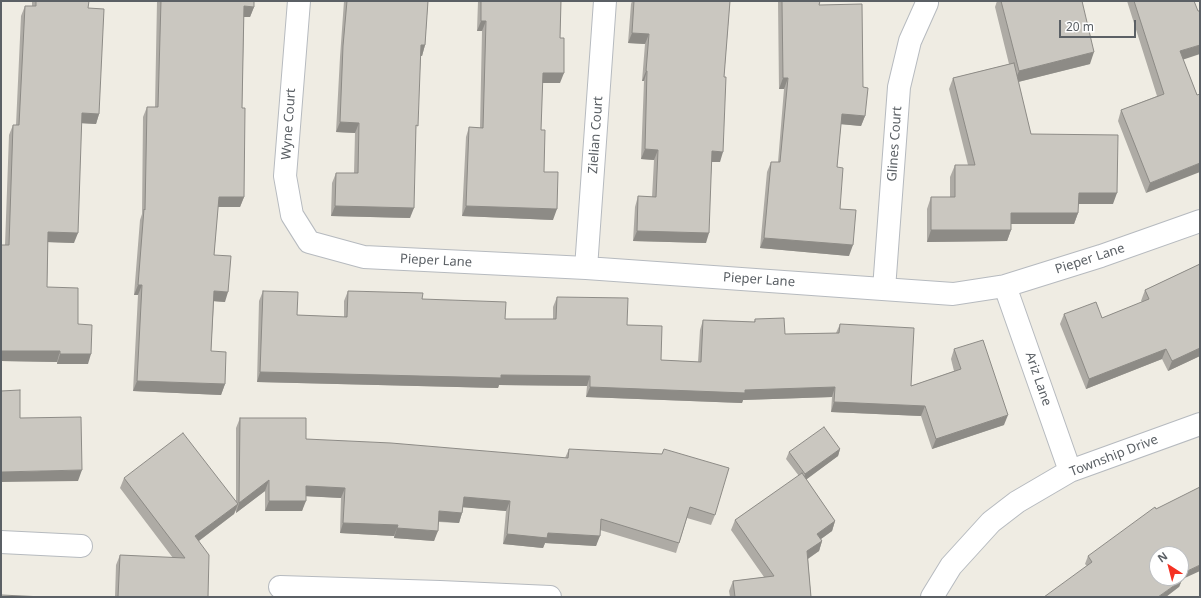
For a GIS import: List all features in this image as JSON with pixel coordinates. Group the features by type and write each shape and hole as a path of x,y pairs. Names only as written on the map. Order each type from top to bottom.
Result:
{"street":[{"name":"Wyne Court","path":"299,1 285,176 292,215 309,242"},
{"name":"Zielian Court","path":"586,268 605,1"},
{"name":"Glines Court","path":"884,289 899,87 910,41 927,3"},
{"name":"Pieper Lane","path":"309,242 364,257 586,268 952,294 1005,286 1101,256 1200,221"},
{"name":"Ariz Lane","path":"1005,286 1070,471"},
{"name":"Township Drive","path":"932,597 951,566 991,522 1017,502 1070,471 1200,424"},
{"path":"1,542 81,546"},
{"path":"280,587 550,597"}],"building":[{"path":"36,1 89,1 88,8 104,9 99,114 82,113 78,233 48,232 47,287 78,288 78,324 92,325 91,354 60,354 60,351 1,351 1,245 9,245 13,125 19,125 25,6 36,6"},
{"path":"161,1 254,1 254,7 244,6 242,108 245,108 244,197 219,197 214,255 231,256 228,292 214,291 211,351 226,352 225,384 137,381 142,285 138,285 144,209 145,210 147,107 158,107"},
{"path":"347,1 428,1 425,45 421,45 418,126 416,125 414,208 335,206 336,173 358,173 359,123 340,122 343,46"},
{"path":"481,1 561,1 560,38 564,38 564,73 543,73 541,130 545,130 544,172 558,172 557,209 466,206 469,127 483,128 486,21 481,21"},
{"path":"634,1 730,1 724,77 726,77 723,152 712,151 709,233 637,231 638,196 656,197 658,150 645,149 646,71 649,34 632,33"},
{"path":"782,1 820,1 819,5 862,4 863,87 868,88 865,116 842,114 837,167 843,168 840,209 856,210 853,245 764,238 771,162 780,162 788,78 783,78"},
{"path":"1001,1 1082,1 1094,52 1019,71"},
{"path":"1134,1 1194,1 1198,11 1200,11 1200,45 1180,51 1197,95 1200,94 1200,163 1150,183 1121,110 1164,94"},
{"path":"1014,63 1031,134 1118,135 1117,193 1079,193 1078,213 1011,213 1011,230 931,230 931,197 955,197 955,165 975,165 953,78"},
{"path":"1200,264 1200,348 1172,361 1166,349 1089,379 1064,314 1096,302 1102,318 1149,299 1145,290"},
{"path":"263,291 298,292 297,315 347,317 348,291 423,293 422,299 506,302 505,319 556,319 557,297 628,298 627,325 662,326 661,360 701,362 703,320 755,322 755,319 784,318 785,334 839,333 840,324 914,328 911,386 961,369 954,349 983,340 1008,415 936,439 925,406 834,402 835,387 745,390 745,393 590,387 590,376 501,375 501,378 260,372"},
{"path":"20,390 20,418 81,417 82,470 1,472 1,391"},
{"path":"240,418 306,418 306,439 391,443 568,458 569,449 662,454 664,449 729,468 715,515 690,507 679,543 601,519 600,536 548,533 547,538 507,534 510,501 464,497 462,513 439,511 438,531 397,528 398,525 343,523 345,488 306,486 306,501 269,501 269,480 239,503"},
{"path":"824,427 840,449 805,474 789,452"},
{"path":"183,433 238,504 195,536 209,555 208,597 118,597 120,555 185,558 124,478"},
{"path":"802,473 835,521 817,534 822,541 807,551 811,597 735,597 733,581 774,576 735,520"},
{"path":"1200,487 1200,565 1189,570 1189,546 1149,546 1149,586 1174,586 1158,597 1044,597 1092,562 1088,556 1155,507 1156,509"},
{"path":"1,595 44,597 1,597"}]}
